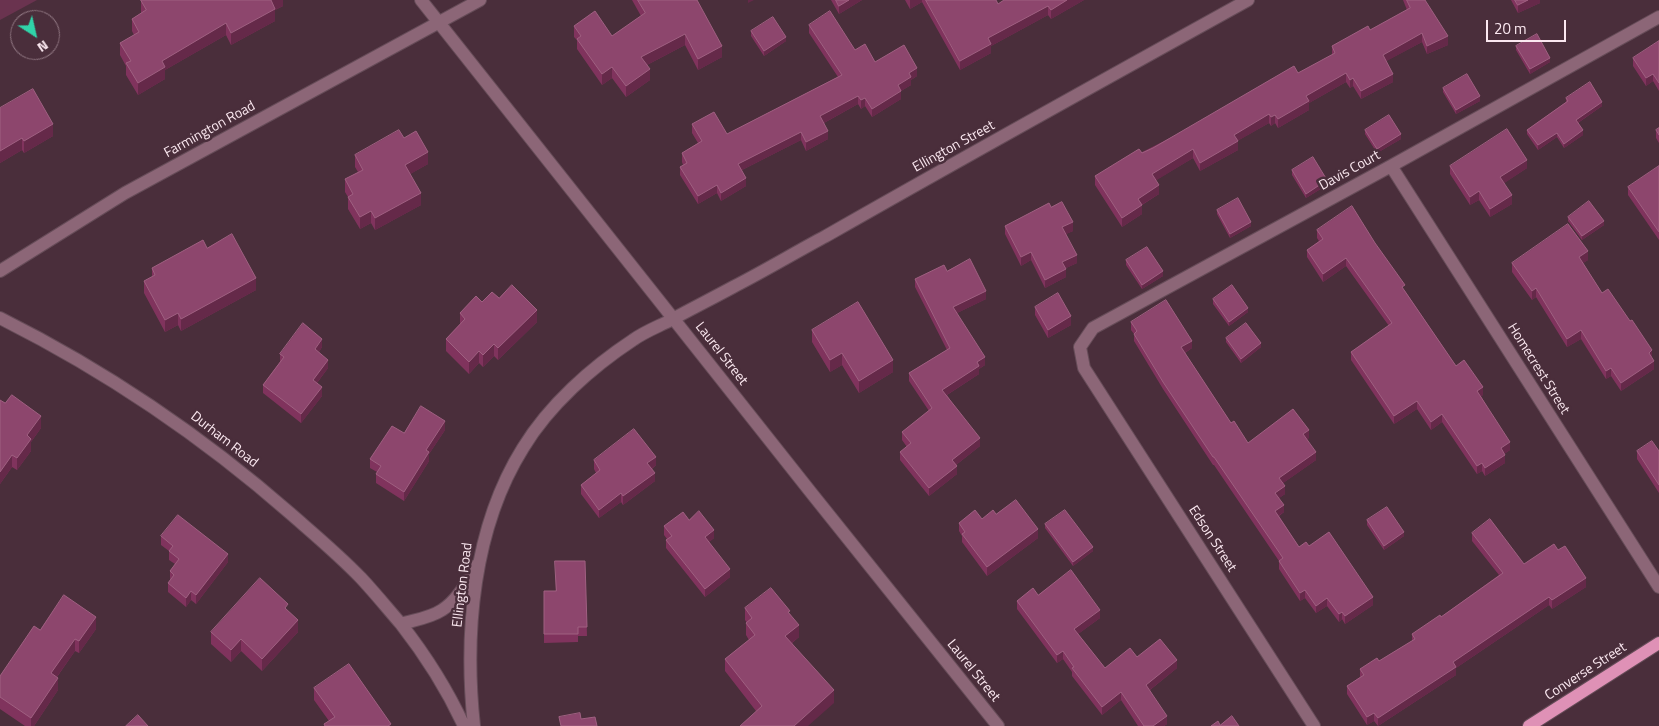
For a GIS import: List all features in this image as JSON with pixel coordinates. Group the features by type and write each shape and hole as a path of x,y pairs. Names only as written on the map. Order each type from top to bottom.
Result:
{"main road":[{"name":"Converse Street","path":"1529,726 1659,643"}],"street":[{"name":"Laurel Street","path":"421,0 993,724"},
{"name":"Farmington Road","path":"0,271 125,193 480,0"},
{"name":"Ellington Street","path":"673,319 745,281 1248,0"},
{"name":"Davis Court","path":"1084,368 1080,347 1093,328 1391,166 1659,17"},
{"name":"Homecrest Street","path":"1391,166 1659,587"},
{"name":"Durham Road","path":"0,318 99,371 140,397 218,453 325,544 360,578 401,624 434,670 452,700 464,726"},
{"name":"Ellington Road","path":"474,726 471,676 472,621 479,562 481,548 493,509 504,481 523,446 544,418 583,379 635,339 673,319"},
{"name":"Edson Street","path":"1084,368 1314,726"},
{"path":"401,624 442,610 456,596 479,562"}],"shaded area":[{"path":"0,0 37,0 18,10 10,10 10,15 0,20"}],"building":[{"path":"141,0 271,0 275,9 231,33 226,23 162,61 165,67 138,83 126,63 131,61 120,43 139,32 132,19 146,10"},
{"path":"638,0 697,0 722,46 698,59 685,34 641,57 650,69 626,86 612,67 602,74 577,39 581,36 574,26 595,11 612,36 645,13"},
{"path":"836,0 849,0 839,6"},
{"path":"926,0 996,0 998,4 1004,0 1067,0 1051,10 1048,6 988,38 991,44 960,61"},
{"path":"1407,0 1425,0 1448,36 1427,46 1422,33 1383,55 1393,74 1361,91 1353,78 1350,80 1346,73 1306,96 1309,101 1278,119 1275,115 1271,117 1269,114 1234,135 1238,141 1200,163 1193,149 1152,174 1159,185 1138,199 1142,205 1122,218 1095,176 1139,149 1142,153 1153,148 1294,66 1298,73 1335,53 1332,46 1368,26 1370,30 1410,8"},
{"path":"1515,0 1528,0 1518,5"},
{"path":"830,11 855,50 865,44 875,62 904,45 917,68 909,73 911,77 898,85 901,91 872,109 865,98 861,100 858,96 820,116 828,131 806,142 801,132 738,164 746,178 721,193 717,185 698,196 680,167 687,163 682,153 702,141 692,124 714,112 727,134 842,75 809,25"},
{"path":"773,17 786,37 764,51 751,31"},
{"path":"1537,34 1550,58 1530,69 1516,46"},
{"path":"1659,41 1659,83 1653,74 1646,78 1633,58"},
{"path":"1467,74 1480,96 1456,110 1443,88"},
{"path":"1590,82 1602,102 1576,120 1583,130 1564,144 1557,133 1538,145 1527,130 1568,101 1566,98"},
{"path":"33,89 53,124 24,141 22,138 0,151 0,108"},
{"path":"1389,115 1401,134 1377,149 1365,130"},
{"path":"1507,129 1527,160 1500,177 1512,195 1490,209 1479,191 1470,197 1450,166"},
{"path":"399,130 404,138 416,131 428,152 405,165 421,193 375,218 371,211 360,217 348,197 353,194 345,179 363,170 355,155"},
{"path":"1313,157 1327,180 1306,194 1292,170"},
{"path":"1659,166 1659,232 1628,187"},
{"path":"1238,198 1251,222 1230,234 1217,210"},
{"path":"1589,201 1604,221 1582,236 1568,217"},
{"path":"1062,202 1073,222 1062,227 1077,255 1062,262 1066,269 1045,280 1031,252 1021,257 1005,226 1049,203 1051,207"},
{"path":"1352,206 1375,243 1405,285 1402,287 1456,366 1464,360 1483,387 1477,391 1510,442 1501,448 1505,455 1485,468 1482,463 1477,466 1442,414 1431,422 1417,401 1394,416 1351,352 1392,323 1346,258 1323,274 1307,250 1323,239 1317,230"},
{"path":"1568,224 1588,251 1579,257 1602,293 1608,289 1652,350 1649,353 1654,361 1621,383 1611,368 1606,371 1581,330 1567,339 1536,288 1532,291 1512,263"},
{"path":"232,234 256,278 181,319 178,313 165,320 144,281 155,275 152,268 203,240 207,248"},
{"path":"1147,247 1163,271 1142,285 1126,260"},
{"path":"970,259 986,291 953,307 985,357 977,362 979,366 942,390 980,438 952,460 957,466 929,488 900,452 911,443 902,432 932,408 909,373 950,348 915,279 944,265 947,271"},
{"path":"512,285 537,310 498,348 494,344 483,355 479,351 469,362 446,339 465,319 460,313 476,296 482,302 492,292 499,298"},
{"path":"1232,285 1248,308 1229,322 1213,299"},
{"path":"1058,293 1071,316 1048,330 1035,307"},
{"path":"1166,300 1192,341 1181,347 1231,423 1234,421 1248,443 1293,409 1309,430 1303,434 1316,452 1279,478 1285,486 1275,493 1284,505 1275,511 1299,547 1306,542 1309,546 1329,532 1373,597 1345,616 1342,612 1339,614 1327,598 1316,606 1305,590 1300,593 1279,561 1283,558 1163,382 1134,334 1137,331 1131,322"},
{"path":"858,302 893,360 859,381 842,353 830,360 812,330"},
{"path":"303,323 322,339 315,349 328,360 313,380 322,387 301,414 263,385 284,357 280,354"},
{"path":"1246,323 1261,343 1241,359 1226,338"},
{"path":"12,395 41,416 27,435 31,439 17,458 12,455 0,472 0,400 5,403"},
{"path":"421,406 445,421 426,450 429,452 404,492 376,474 381,466 370,459 392,426 404,433"},
{"path":"634,429 656,457 647,463 655,473 623,496 621,493 599,510 581,485 600,470 594,460"},
{"path":"1652,441 1659,451 1659,485 1637,451"},
{"path":"1016,500 1038,529 987,567 962,534 965,532 959,523 975,510 982,519 993,510 996,514"},
{"path":"1387,507 1404,532 1384,546 1367,520"},
{"path":"1065,510 1093,547 1073,562 1045,524"},
{"path":"699,511 714,530 705,537 730,569 705,589 666,540 672,536 664,526 683,512 689,520"},
{"path":"178,515 228,554 196,595 191,591 186,598 168,583 174,575 170,571 179,559 169,551 173,546 161,536"},
{"path":"1490,519 1524,564 1554,544 1558,550 1565,546 1586,578 1552,600 1549,597 1453,662 1456,667 1378,718 1374,713 1367,717 1347,686 1364,675 1360,669 1377,658 1379,661 1415,639 1412,634 1440,615 1441,617 1503,573 1472,533"},
{"path":"555,561 585,561 587,627 578,627 578,634 544,634 544,591 556,591"},
{"path":"1071,570 1100,610 1074,629 1105,668 1130,648 1137,657 1160,639 1177,660 1146,685 1167,716 1153,726 1144,726 1121,692 1102,707 1072,668 1074,667 1063,651 1057,655 1017,601 1033,588 1038,595"},
{"path":"260,578 288,604 285,608 298,620 262,659 241,639 231,650 211,632"},
{"path":"771,588 799,625 785,636 834,690 794,726 740,726 762,706 725,659 755,635 746,623 752,618 745,608"},
{"path":"64,595 96,617 79,641 75,639 51,673 58,678 31,718 0,697 0,676 34,626 40,630"},
{"path":"349,664 391,724 388,726 325,726 324,724 335,717 314,688"},
{"path":"580,713 581,719 595,717 597,726 561,726 559,717"},
{"path":"138,715 148,726 126,726"},
{"path":"1232,716 1239,726 1211,726 1218,721 1220,725"}]}
